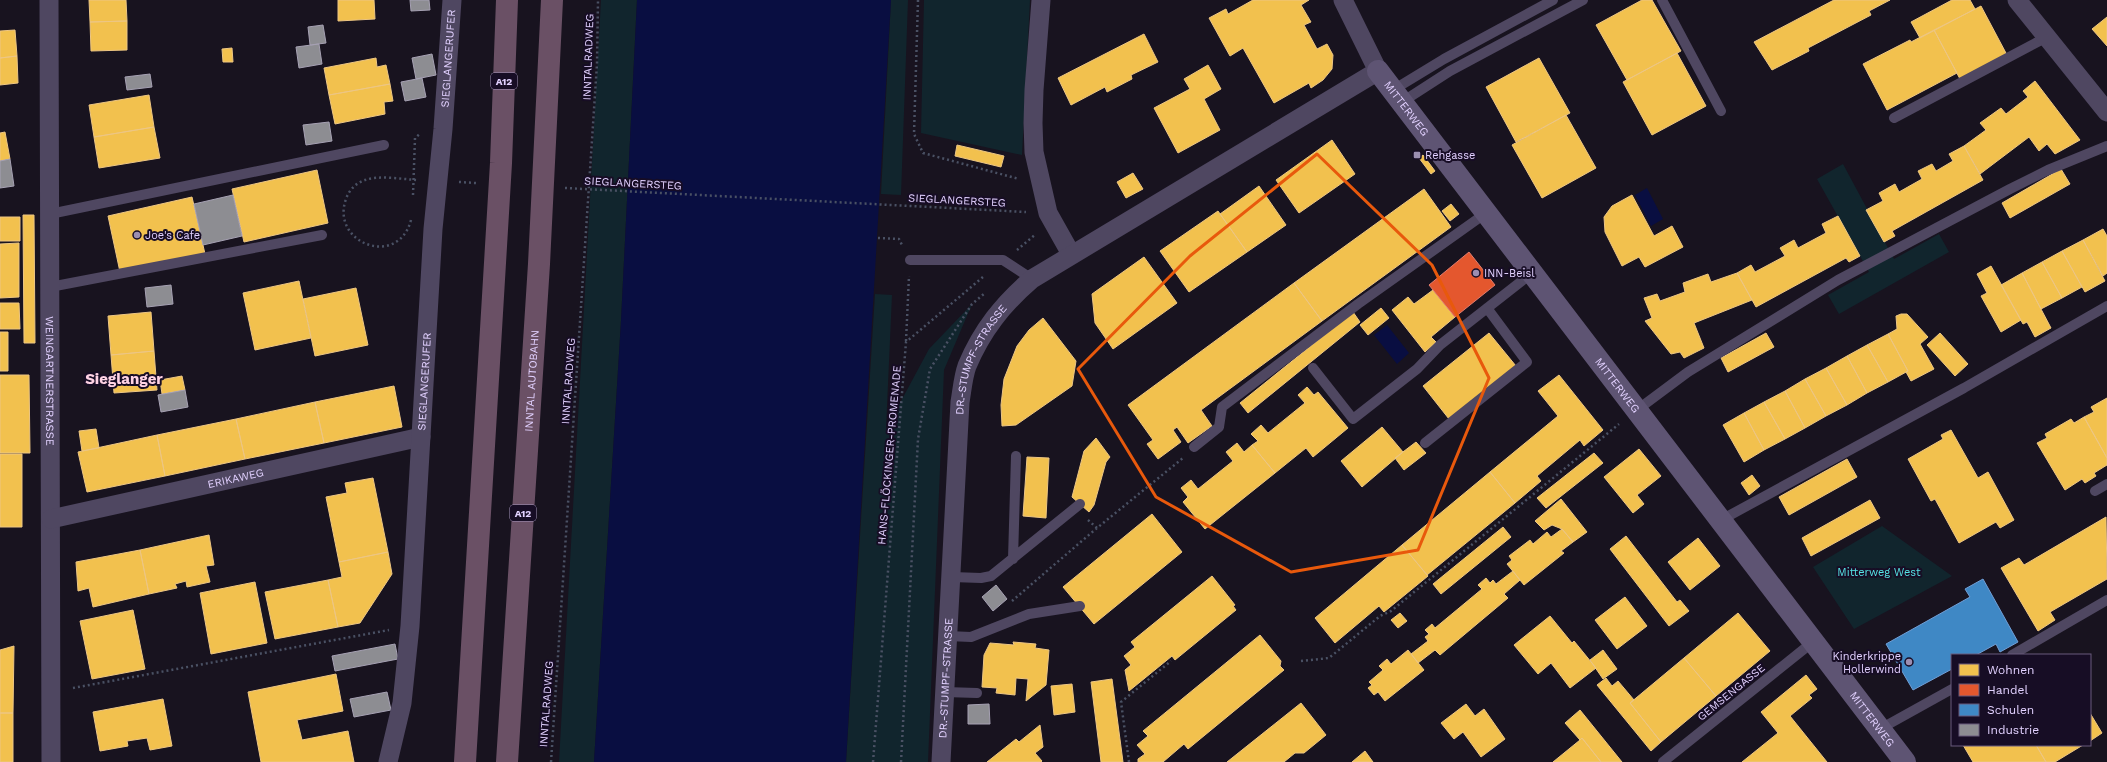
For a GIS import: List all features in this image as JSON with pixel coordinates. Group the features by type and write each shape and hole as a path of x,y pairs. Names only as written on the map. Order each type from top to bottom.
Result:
{"highway":[{"name":"A12","path":"465,762 501,170 507,0"},
{"name":"INNTAL AUTOBAHN","path":"507,762 538,279 552,0"}],"street":[{"name":"WEINGARTNERSTRASSE","path":"49,0 51,762"},
{"name":"SIEGLANGERUFER","path":"388,762 402,703 410,626 433,229 443,129 452,0"},
{"path":"1041,0 1032,123 1034,152 1048,213 1071,254 1378,71"},
{"name":"MITTERWEG","path":"1343,0 1378,71 1905,762"},
{"path":"2017,0 2107,112"},
{"name":"DR.-STUMPF-STRASSE","path":"941,762 952,577 960,402 967,367 994,317 1010,297 1032,279 1071,254"},
{"name":"ERIKAWEG","path":"51,519 421,437"}],"lane":[{"path":"1397,96 1444,59 1553,0"},
{"path":"1397,96 1450,71 1583,0"},
{"path":"1662,0 1721,111"},
{"path":"1894,118 2047,37"},
{"path":"50,214 384,145"},
{"path":"1637,410 1688,372 1838,280 2016,186 2107,146"},
{"path":"1194,447 1219,427 1222,407 1358,304 1486,213"},
{"path":"50,287 322,235"},
{"path":"910,260 1003,260 1032,279"},
{"path":"1313,368 1353,419 1417,369 1440,345 1532,273"},
{"path":"1720,520 1964,388 2107,306"},
{"path":"1425,443 1527,362 1487,308"},
{"path":"1012,559 1016,456"},
{"path":"2095,491 2107,484"},
{"path":"952,577 981,578 991,576 1077,507"},
{"path":"2014,654 2107,600"},
{"path":"948,636 971,637 1029,614 1080,606"},
{"name":"GEMSENGASSE","path":"1663,762 1814,642"},
{"path":"1880,729 1951,690"},
{"path":"945,692 977,693"}],"path":[{"name":"INNTALRADWEG","path":"551,762 597,64 598,0"},
{"path":"918,0 914,134 923,153 1042,186"},
{"path":"412,214 407,230 396,242 389,246 373,246 356,239 349,230 345,221 344,211 348,193 355,185 363,180 372,178 421,180"},
{"path":"452,182 484,184"},
{"name":"SIEGLANGERSTEG","path":"563,188 1048,213"},
{"path":"906,342 1003,260 1036,235 1048,213"},
{"path":"878,238 899,239 910,260"},
{"name":"HANS-FLÖCKINGER-PROMENADE","path":"873,762 906,342 910,260"},
{"path":"901,762 918,439 930,369 972,304 987,291"},
{"path":"1301,661 1329,658 1380,616 1391,611 1637,410"},
{"path":"1006,606 1097,528 1173,468 1194,447"},
{"path":"1077,507 1097,528"},
{"path":"51,692 410,626"},
{"path":"1129,762 1121,702 1171,661"}],"highlighted area":[{"path":"1317,154 1432,265 1489,378 1418,550 1291,572 1156,497 1078,369 1190,256"}],"green space":[{"path":"601,0 637,0 621,321 594,762 559,762"},
{"path":"891,0 908,0 901,195 881,194"},
{"path":"924,0 1030,0 1022,155 921,133"},
{"path":"1843,164 1894,259 1939,234 1949,252 1839,314 1828,295 1869,272 1817,179"},
{"path":"875,294 892,295 886,429 929,349 972,304 944,370 928,762 846,762"},
{"name":"Mitterweg West","path":"1882,526 1952,576 1854,629 1813,567"}],"shaded area":[{"path":"637,0 891,0 846,762 594,762 621,321"},
{"path":"1647,188 1663,219 1651,226 1635,195"},
{"path":"1387,325 1409,353 1397,364 1374,335"}],"building: Wohnen":[{"path":"89,0 126,0 127,21 90,22"},
{"path":"338,0 374,0 375,19 338,21"},
{"path":"1253,0 1309,0 1301,5 1311,22 1304,25 1317,49 1327,44 1333,55 1332,69 1323,80 1311,88 1309,83 1274,103 1243,48 1230,56 1209,18 1226,9 1228,14"},
{"path":"1642,0 1652,0 1681,51 1627,80 1596,25"},
{"path":"1834,0 1890,0 1869,11 1871,15 1808,48 1809,51 1772,70 1754,42"},
{"path":"1952,0 1970,0 1975,9 1920,38 1911,22"},
{"path":"1981,6 2007,55 1960,79 1934,30"},
{"path":"2107,17 2107,46 2092,29"},
{"path":"127,21 127,50 91,51 90,22"},
{"path":"15,30 17,56 0,58 0,31"},
{"path":"1934,30 1957,73 1887,110 1863,64 1910,40 1911,42"},
{"path":"1144,34 1158,62 1131,75 1132,79 1107,92 1105,87 1071,105 1058,78"},
{"path":"232,48 233,62 223,62 222,49"},
{"path":"1677,53 1706,106 1652,135 1623,82"},
{"path":"17,56 18,83 0,85 0,58"},
{"path":"376,58 377,67 386,65 390,84 329,95 324,68"},
{"path":"1539,58 1570,113 1516,142 1486,87"},
{"path":"1208,65 1221,89 1204,99 1220,130 1178,153 1154,108 1190,89 1184,79"},
{"path":"2035,81 2080,140 2055,154 2047,144 2039,151 2029,137 1980,174 1964,146 1986,130 1980,123 2001,108 2006,114 2028,97 2023,91"},
{"path":"390,84 393,101 384,102 385,114 335,124 329,95"},
{"path":"149,95 154,127 94,137 89,105"},
{"path":"1566,115 1596,168 1542,198 1512,145"},
{"path":"154,127 160,158 99,168 94,137"},
{"path":"5,132 10,159 0,161 0,133"},
{"path":"1332,140 1355,174 1299,213 1276,180"},
{"path":"957,145 1004,156 1001,167 955,156"},
{"path":"1964,146 1983,180 1892,231 1895,236 1884,242 1866,210 1883,201 1879,193 1895,184 1899,192 1922,179 1918,171 1932,164 1936,171 1953,161 1949,154"},
{"path":"1423,155 1435,171 1431,174 1419,158"},
{"path":"2061,169 2070,184 2010,218 2002,203"},
{"path":"317,170 328,223 244,242 232,189"},
{"path":"1133,173 1143,189 1126,198 1117,182"},
{"path":"1259,186 1286,225 1247,252 1220,214"},
{"path":"1424,189 1451,227 1322,321 1294,283"},
{"path":"1632,195 1654,236 1672,226 1683,247 1645,267 1639,257 1622,266 1605,232 1604,217 1612,206"},
{"path":"192,197 205,254 120,272 108,216"},
{"path":"1451,204 1459,214 1450,221 1442,211"},
{"path":"1218,211 1247,252 1189,292 1160,251"},
{"path":"23,215 34,215 35,343 24,343"},
{"path":"1838,216 1860,256 1849,262 1846,258 1756,307 1737,273 1751,265 1755,272 1785,256 1780,248 1794,240 1798,248 1826,233 1822,224"},
{"path":"0,217 20,217 20,241 0,241"},
{"path":"2103,229 2107,236 2107,273 2103,276 2083,240"},
{"path":"2083,240 2105,281 2085,292 2062,251"},
{"path":"19,243 19,297 0,298 0,244"},
{"path":"2062,251 2082,287 2062,298 2042,262"},
{"path":"1144,257 1177,303 1113,349 1095,323 1092,294"},
{"path":"2042,262 2062,298 2041,309 2022,273"},
{"path":"1991,266 2021,320 2001,332 1981,296 1987,293 1977,274"},
{"path":"1737,273 1752,300 1694,323 1704,348 1684,358 1680,352 1671,354 1645,321 1652,318 1644,298 1657,294 1660,301 1685,292 1683,283 1708,274 1711,282"},
{"path":"2022,273 2051,328 2035,337 2027,322 2023,324 2001,285"},
{"path":"299,281 311,338 255,350 243,293"},
{"path":"1294,283 1322,321 1201,410 1212,426 1188,443 1177,427 1173,430 1181,442 1158,459 1147,444 1153,440 1128,405"},
{"path":"356,288 368,345 315,356 303,299"},
{"path":"1433,290 1455,317 1431,337 1436,342 1425,352 1392,310 1408,297 1414,304"},
{"path":"0,303 19,303 20,329 0,329"},
{"path":"1381,308 1389,318 1368,335 1360,325"},
{"path":"151,312 154,351 111,355 108,316"},
{"path":"1353,312 1360,322 1248,413 1240,403"},
{"path":"1907,314 1928,337 1920,344 1934,369 1911,381 1906,372 1908,371 1888,334 1897,329 1896,316"},
{"path":"1043,318 1076,361 1072,386 1016,425 1002,426 1001,405 1004,379 1017,346 1029,330"},
{"path":"0,332 8,332 8,371 0,371"},
{"path":"1489,333 1516,366 1449,419 1423,386"},
{"path":"1766,333 1774,347 1728,372 1721,358"},
{"path":"1940,333 1968,364 1955,376 1927,345"},
{"path":"1888,334 1908,371 1888,382 1867,345"},
{"path":"1867,345 1888,382 1867,393 1847,356"},
{"path":"154,351 157,390 114,393 111,355"},
{"path":"1847,356 1867,393 1847,405 1826,368"},
{"path":"1826,368 1847,405 1826,416 1805,379"},
{"path":"0,375 29,375 30,453 0,453"},
{"path":"1559,375 1603,430 1584,446 1580,440 1537,476 1541,481 1515,503 1490,472 1558,416 1538,391"},
{"path":"182,376 185,390 162,394 160,380"},
{"path":"1805,379 1826,416 1805,428 1785,391"},
{"path":"394,386 402,427 324,443 315,402"},
{"path":"1307,387 1314,395 1318,392 1348,428 1313,457 1306,448 1275,473 1252,445 1258,441 1251,434 1261,425 1268,433 1305,403 1298,395"},
{"path":"1785,391 1805,428 1785,439 1764,402"},
{"path":"2107,398 2107,458 2084,417 2094,412 2091,407"},
{"path":"315,402 324,443 245,459 236,419"},
{"path":"1764,402 1785,439 1764,450 1744,413"},
{"path":"1744,413 1764,450 1744,462 1723,425"},
{"path":"2084,417 2107,458 2107,465 2094,473 2096,476 2085,483 2082,479 2065,490 2037,443 2047,438 2045,434 2071,419 2074,423"},
{"path":"236,419 245,459 165,476 157,435"},
{"path":"1382,427 1403,452 1362,487 1341,461"},
{"path":"96,429 99,448 82,451 79,431"},
{"path":"1951,430 1978,478 1988,472 2014,520 2000,528 1996,522 1959,543 1935,499 1931,501 1908,459 1943,439 1941,435"},
{"path":"157,435 165,476 87,492 78,452"},
{"path":"1096,438 1110,457 1106,462 1094,505 1089,512 1072,497 1084,451"},
{"path":"1416,442 1426,453 1404,470 1395,458"},
{"path":"1237,443 1244,452 1252,445 1275,473 1205,529 1183,502 1188,497 1181,488 1191,480 1198,489 1233,461 1226,452"},
{"path":"1639,449 1661,476 1637,495 1644,504 1633,513 1604,477"},
{"path":"1594,453 1603,463 1546,508 1537,498"},
{"path":"0,454 22,454 22,527 0,527"},
{"path":"1027,457 1049,458 1046,518 1023,516"},
{"path":"1847,459 1857,477 1789,515 1779,497"},
{"path":"1490,472 1515,503 1427,575 1402,545"},
{"path":"1752,475 1760,486 1749,495 1741,483"},
{"path":"373,478 388,552 339,562 326,497 347,493 345,483"},
{"path":"1561,499 1587,532 1573,542 1562,529 1552,525 1544,530 1535,521"},
{"path":"1870,500 1880,518 1811,556 1802,538"},
{"path":"1152,514 1182,552 1094,624 1063,587"},
{"path":"2106,517 2107,579 2050,612 2055,620 2038,631 2001,568 2019,558 2024,565"},
{"path":"1503,527 1511,537 1441,594 1433,584"},
{"path":"1562,529 1573,542 1561,551 1564,553 1524,585 1507,564 1512,560 1509,556 1530,540 1533,544 1547,532 1551,537"},
{"path":"209,535 214,565 206,566 210,582 187,587 186,581 175,584 177,588 149,594 140,550"},
{"path":"1626,536 1677,602 1680,600 1689,611 1669,626 1610,549"},
{"path":"1698,538 1720,566 1690,590 1668,562"},
{"path":"1402,545 1428,576 1384,612 1379,606 1335,643 1315,618"},
{"path":"140,550 149,594 93,607 89,588 78,591 76,562"},
{"path":"388,552 392,574 360,623 338,627 328,580 342,577 339,562"},
{"path":"1513,571 1520,580 1504,594 1508,598 1440,655 1435,650 1418,663 1411,654 1428,641 1425,637 1429,634 1425,630 1432,624 1435,628 1482,589 1478,585 1486,578 1490,583 1493,580 1496,584"},
{"path":"1212,576 1235,605 1233,606 1236,610 1175,660 1172,656 1129,691 1125,670 1131,665 1124,656 1135,647 1131,642"},
{"path":"328,580 338,627 275,639 265,592"},
{"path":"255,582 267,643 211,654 200,593"},
{"path":"1625,597 1647,626 1617,649 1595,620"},
{"path":"133,610 145,669 92,679 80,621"},
{"path":"1400,613 1407,621 1398,628 1391,620"},
{"path":"1738,613 1770,651 1716,696 1684,658"},
{"path":"1550,616 1572,643 1574,641 1596,668 1570,688 1551,663 1538,674 1514,645"},
{"path":"1260,635 1281,661 1280,666 1284,670 1188,749 1184,744 1163,762 1138,762 1138,759 1145,754 1137,745 1148,736 1143,731"},
{"path":"1013,642 1036,644 1035,648 1049,650 1046,685 1026,701 1028,679 1016,678 1015,695 996,693 997,688 982,687 984,655 990,643 1014,645"},
{"path":"14,646 13,713 0,713 0,650"},
{"path":"1408,650 1424,670 1385,701 1378,692 1374,695 1368,688 1372,685 1369,682 1383,670 1379,666 1387,659 1391,664"},
{"path":"1603,650 1617,669 1603,679 1590,660"},
{"path":"1684,658 1716,696 1661,742 1630,703"},
{"path":"336,674 343,711 297,720 302,740 348,731 354,762 261,762 248,692"},
{"path":"1806,675 1817,689 1809,695 1812,698 1790,716 1827,762 1742,762 1778,733 1761,712"},
{"path":"1606,678 1612,686 1618,681 1634,700 1630,703 1661,742 1651,751 1597,685"},
{"path":"1112,679 1123,762 1101,762 1091,682"},
{"path":"1072,684 1075,712 1054,715 1051,686"},
{"path":"163,699 172,746 150,750 147,738 127,741 128,746 100,751 93,712"},
{"path":"1301,703 1326,735 1304,753 1295,753 1284,762 1227,762"},
{"path":"1466,704 1475,716 1484,709 1505,739 1481,757 1463,732 1454,739 1441,723"},
{"path":"1580,710 1622,762 1601,762 1582,738 1580,740 1565,723"},
{"path":"0,713 13,713 13,762 0,762"},
{"path":"2091,715 2102,733 2091,740"},
{"path":"1040,725 1043,747 1035,753 1042,761 1041,762 987,762 1016,739 1019,742"},
{"path":"1582,738 1601,762 1553,762 1580,740"},
{"path":"1964,746 2037,746 2046,762 1973,762"},
{"path":"2037,746 2081,746 2055,762 2046,762"},
{"path":"1365,751 1373,762 1352,762"}],"building: Handel":[{"path":"1469,252 1495,285 1455,317 1429,285"}],"building: Schulen":[{"path":"1983,579 2018,642 2000,652 1996,644 1978,654 1951,654 1951,670 1913,690 1886,644 1970,597 1965,589"}],"building: Industrie":[{"path":"410,0 429,0 430,10 411,11"},
{"path":"323,25 326,43 310,45 308,27"},
{"path":"319,44 322,64 299,68 296,47"},
{"path":"432,54 436,75 416,79 412,58"},
{"path":"150,74 152,87 127,90 125,77"},
{"path":"422,78 426,97 405,101 401,82"},
{"path":"329,122 332,141 306,145 303,125"},
{"path":"10,159 14,186 0,188 0,161"},
{"path":"233,195 242,236 203,245 194,204"},
{"path":"171,285 173,304 147,307 145,288"},
{"path":"185,390 188,407 161,412 158,395"},
{"path":"996,585 1007,599 993,611 982,597"},
{"path":"395,644 398,659 335,671 332,656"},
{"path":"387,692 391,710 354,717 350,699"},
{"path":"989,704 990,724 968,724 968,705"}],"place":[{"name":"Rehgasse","path":"1417,155"},
{"name":"Joe's Cafe","path":"137,235"},
{"name":"INN-Beisl","path":"1476,273"},
{"name":"Kinderkrippe Hollerwind","path":"1909,662"}],"district":[{"name":"Sieglanger","path":"124,379"}]}
